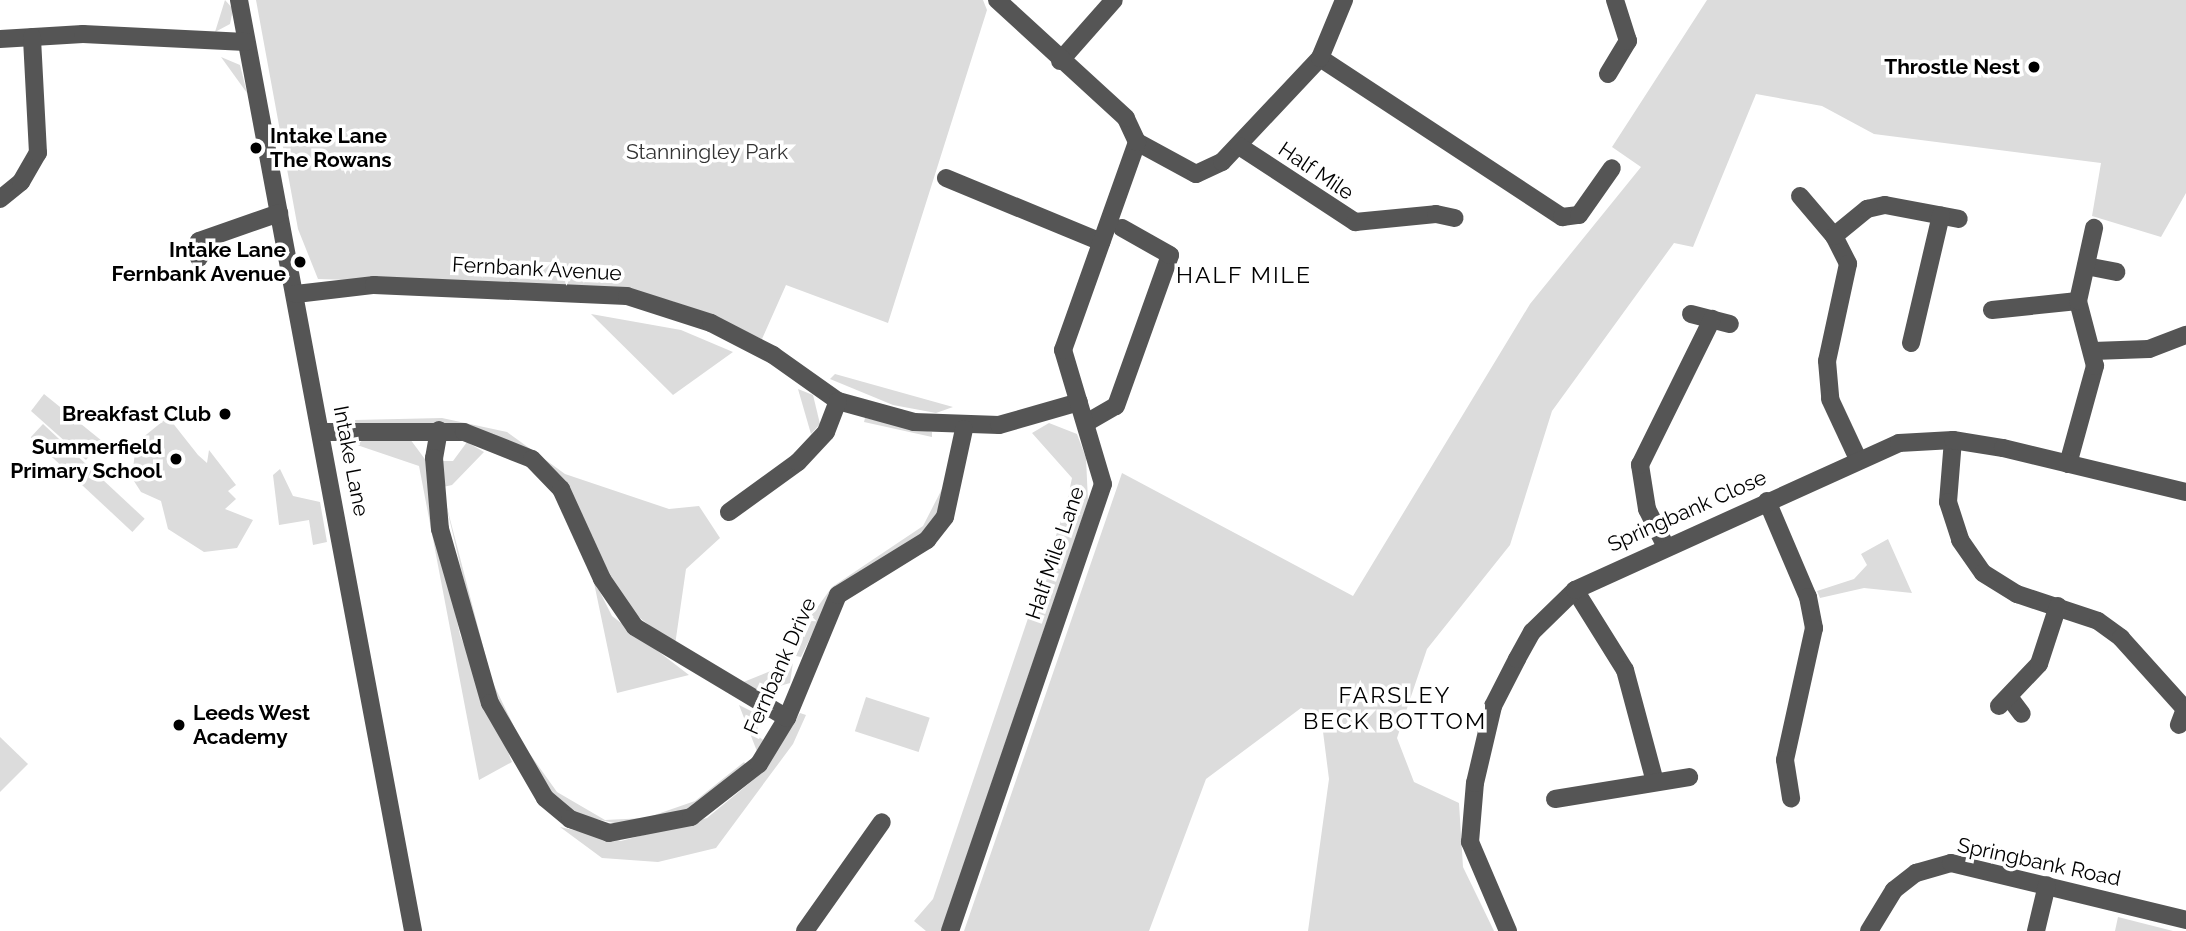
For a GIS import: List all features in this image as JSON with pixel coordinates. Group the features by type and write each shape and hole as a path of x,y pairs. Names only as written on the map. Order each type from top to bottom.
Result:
{"street":[{"name":"Intake Lane","path":"239,0 323,432 413,931"},
{"path":"997,0 1060,61 1126,118 1137,142"},
{"path":"1060,61 1114,0"},
{"name":"Half Mile","path":"1137,142 1196,174 1239,146 1320,58 1344,0"},
{"path":"1608,74 1628,41 1615,0"},
{"path":"0,39 32,37 246,41"},
{"path":"0,199 21,182 38,153 32,37"},
{"path":"1320,58 1562,217 1579,215 1612,168"},
{"name":"Half Mile Lane","path":"950,931 1104,484 1063,351 1137,142"},
{"name":"Half Mile","path":"1239,146 1355,222 1455,218"},
{"path":"946,178 1101,242"},
{"path":"1800,196 1834,236 1847,264 1828,361 1830,399 1857,457"},
{"path":"1834,236 1867,209 1885,205 1959,219"},
{"path":"199,258 199,241 279,213"},
{"path":"1911,343 1941,215"},
{"path":"1086,423 1116,405 1171,255 1122,228"},
{"path":"2068,464 2093,351 2078,301 2094,228"},
{"path":"2086,266 2116,272"},
{"name":"Fernbank Avenue","path":"296,294 374,285 627,296 721,328 838,401 964,429 1079,402"},
{"path":"1992,310 2078,301"},
{"path":"1665,545 1647,509 1640,465 1721,322 1691,314"},
{"path":"2093,351 2149,349 2186,335"},
{"path":"729,512 798,462 826,432 838,401"},
{"name":"Fernbank Drive","path":"439,430 434,458 440,529 473,654 513,751 544,798 567,817 609,833 691,817 759,764 787,718 838,596 927,540 945,517 964,429"},
{"path":"323,432 439,430 482,435 532,459 561,488 602,579 635,627 787,718"},
{"path":"1953,440 1948,502 1960,540 1983,573 2017,594 2058,606 2121,638 2183,715"},
{"name":"Springbank Close","path":"1508,931 1470,842 1475,783 1493,706 1517,659 1532,632 1575,590 1665,545 1767,501 1857,457 1899,443 1953,440 2186,492"},
{"path":"1767,501 1808,597 1814,628 1785,760 1791,799"},
{"path":"1575,590 1625,670 1654,778"},
{"path":"2022,714 2004,702 2039,664 2058,606"},
{"path":"1555,799 1654,778 1689,777"},
{"path":"805,931 882,822"},
{"name":"Springbank Road","path":"1869,931 1894,890 1933,867 1951,863 2186,920"},
{"path":"2036,931 2047,885"}],"green space":[{"path":"225,0 233,9 230,24 215,32"},
{"name":"Stanningley Park","path":"256,0 983,0 987,10 888,323 786,285 762,339 672,301 618,288 318,279 298,229"},
{"path":"1707,0 2186,0 2186,193 2161,237 2092,216 2101,163 1874,134 1822,106 1756,94 1693,247 1674,243 1552,411 1510,545 1427,649 1397,738 1414,782 1459,803 1463,867 1494,931 1308,931 1329,779 1321,716 1301,708 1206,779 1149,931 964,931 1122,473 1353,596 1530,304 1641,167 1612,147"},
{"path":"221,57 240,65 247,93"},
{"path":"591,314 681,330 733,352 673,395"},
{"path":"835,374 953,407 936,413 893,405 830,379"},
{"path":"798,389 813,395 820,424 811,434"},
{"path":"44,394 102,441 86,460 31,411"},
{"path":"168,417 207,463 209,450 236,485 228,491 236,499 225,509 253,520 237,548 204,552 168,529 161,501 141,492 132,478 136,443"},
{"path":"442,418 507,432 565,474 669,509 699,506 720,538 686,569 675,645 636,615 613,585 571,491 538,455 461,425 356,425 355,420"},
{"path":"865,418 932,432 932,437 864,422"},
{"path":"1049,423 1077,434 1086,458 1088,501 941,931 926,931 914,921 933,899 1066,506 1072,478 1032,433"},
{"path":"43,424 145,519 132,532 31,437"},
{"path":"364,439 410,439 430,466 432,503 460,635 512,762 479,780 419,466 357,445"},
{"path":"467,442 484,452 452,485 443,487 443,461 453,461"},
{"path":"280,469 293,496 320,502 327,542 313,545 309,520 279,525 273,475"},
{"path":"944,485 939,512 922,534 831,595 801,657 796,656 811,616 832,587 923,526"},
{"path":"443,492 492,681 522,743 557,792 605,820 646,818 695,801 744,762 748,766 686,811 628,826 582,816 555,799 535,775 487,679"},
{"path":"1888,539 1912,593 1864,588 1820,598 1817,591 1854,579 1867,565 1861,554"},
{"path":"593,578 612,616 689,675 617,693"},
{"path":"793,662 790,683 759,692 741,683"},
{"path":"866,697 930,718 919,752 855,731"},
{"path":"739,705 755,713 759,737 766,742 758,754"},
{"path":"800,713 806,715 793,744 716,848 658,862 602,858 560,827 621,841 707,818 763,772"},
{"path":"0,737 28,764 0,792"},
{"path":"2118,917 2173,931 2115,931"}],"place":[{"name":"Throstle Nest","path":"2034,67"},
{"name":"Intake Lane The Rowans","path":"256,148"},
{"name":"Intake Lane Fernbank Avenue","path":"300,262"},
{"name":"Breakfast Club","path":"225,414"},
{"name":"Summerfield Primary School","path":"176,459"},
{"name":"Leeds West Academy","path":"179,725"}],"district":[{"name":"HALF MILE","path":"1244,275"},
{"name":"FARSLEY BECK BOTTOM","path":"1395,708"}]}
